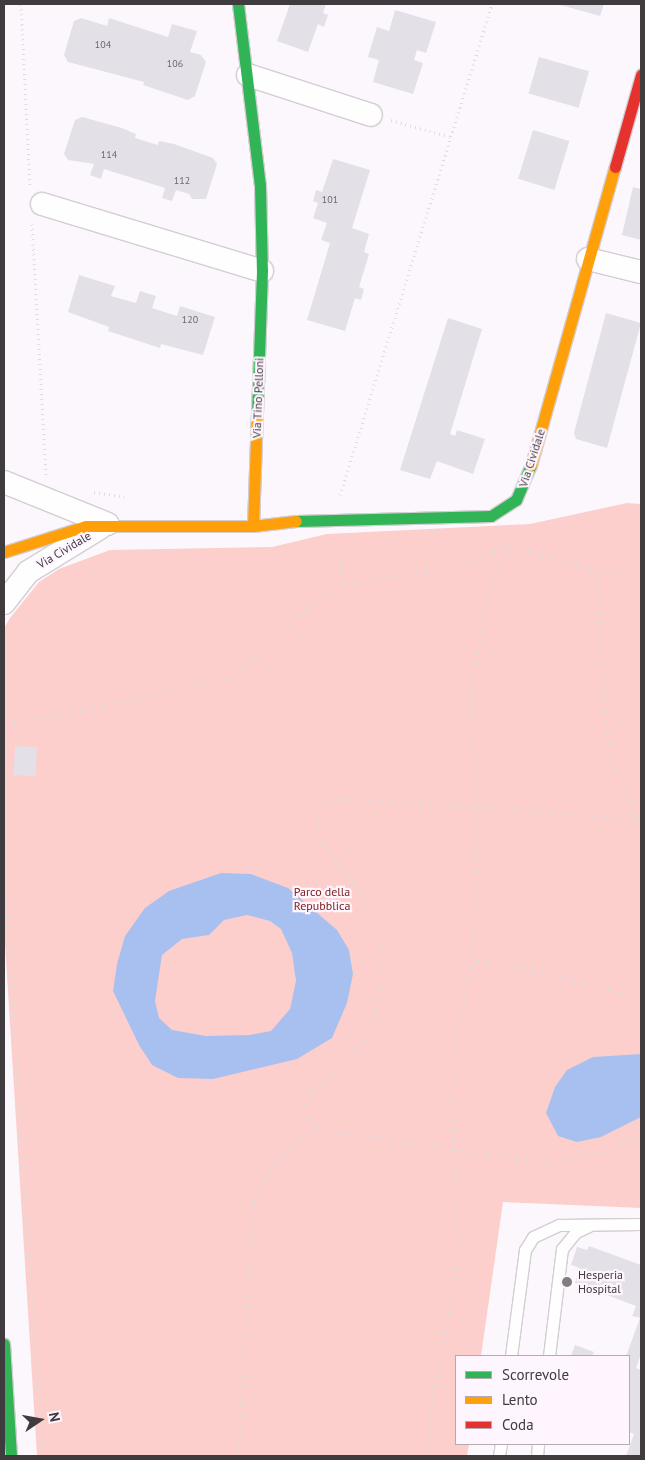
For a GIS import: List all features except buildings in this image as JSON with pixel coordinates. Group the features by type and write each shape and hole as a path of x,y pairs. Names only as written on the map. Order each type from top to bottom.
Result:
{"street":[{"name":"Via Tino Pelloni","path":"234,5 248,75 260,185 262,271 254,526"},
{"path":"248,75 371,114"},
{"name":"Via Cividale","path":"4,552 86,526 108,524 254,526 340,520 491,516 516,500 529,474 641,76"},
{"path":"35,205 262,271"},
{"path":"588,259 641,272"},
{"name":"Via Cividale","path":"4,482 108,524"},
{"name":"Via Cividale","path":"4,603 28,572 108,524"},
{"path":"4,1344 11,1456"}],"lane":[{"path":"511,1355 525,1250 533,1237 559,1225 641,1224"},
{"path":"549,1355 562,1249 576,1232 590,1225"}],"path":[{"path":"20,4 35,205 46,485"},
{"path":"342,585 340,494 492,4"},
{"path":"371,114 451,137"},
{"path":"92,492 128,497"},
{"path":"491,516 509,545"},
{"path":"427,1456 430,1416 459,1260 452,1099 458,1027 473,960 477,806 470,694 489,594 509,545"},
{"path":"4,722 65,714 235,677 292,620 342,585 456,566 509,545 597,572 641,572"},
{"path":"597,572 604,714 611,753 640,820 641,827"},
{"path":"313,1128 304,1099 357,1048 373,1020 382,984 380,947 372,916 359,890 320,841 318,810 325,798 477,806 640,820"},
{"path":"4,871 43,1456"},
{"path":"473,960 550,974 641,998"},
{"path":"313,1128 454,1145 513,1160 550,1162 604,1152 641,1138"},
{"path":"239,1456 253,1205 269,1171 313,1128"}],"green space":[{"name":"Parco della Repubblica","path":"627,503 641,504 641,1208 503,1202 481,1355 455,1355 455,1445 469,1445 467,1456 37,1456 4,928 4,628 39,582 59,569 110,550 272,547 327,534 530,524"}],"water":[{"path":"221,873 251,874 288,888 337,930 349,950 353,974 347,1003 332,1038 297,1059 213,1079 178,1078 152,1065 139,1045 113,991 117,964 125,936 145,908 169,891","holes":["247,915 270,921 281,929 292,953 296,981 290,1009 271,1031 250,1035 206,1036 172,1030 159,1018 155,1001 162,955 182,939 209,935 224,920"]},
{"path":"641,1054 641,1117 601,1137 577,1142 558,1136 546,1113 555,1087 567,1070 593,1057"}],"traffic: fast":[{"path":"238,4 260,185 262,271 257,413"},
{"path":"296,521 491,516 516,500 531,465"},
{"path":"4,1344 11,1456"}],"traffic: slow":[{"path":"531,465 615,167"},
{"path":"253,526 257,413"},
{"path":"4,552 86,526 253,526 296,521"}],"traffic: jam":[{"path":"615,167 641,75"}],"place":[{"name":"Hesperia Hospital","path":"567,1282"}]}
